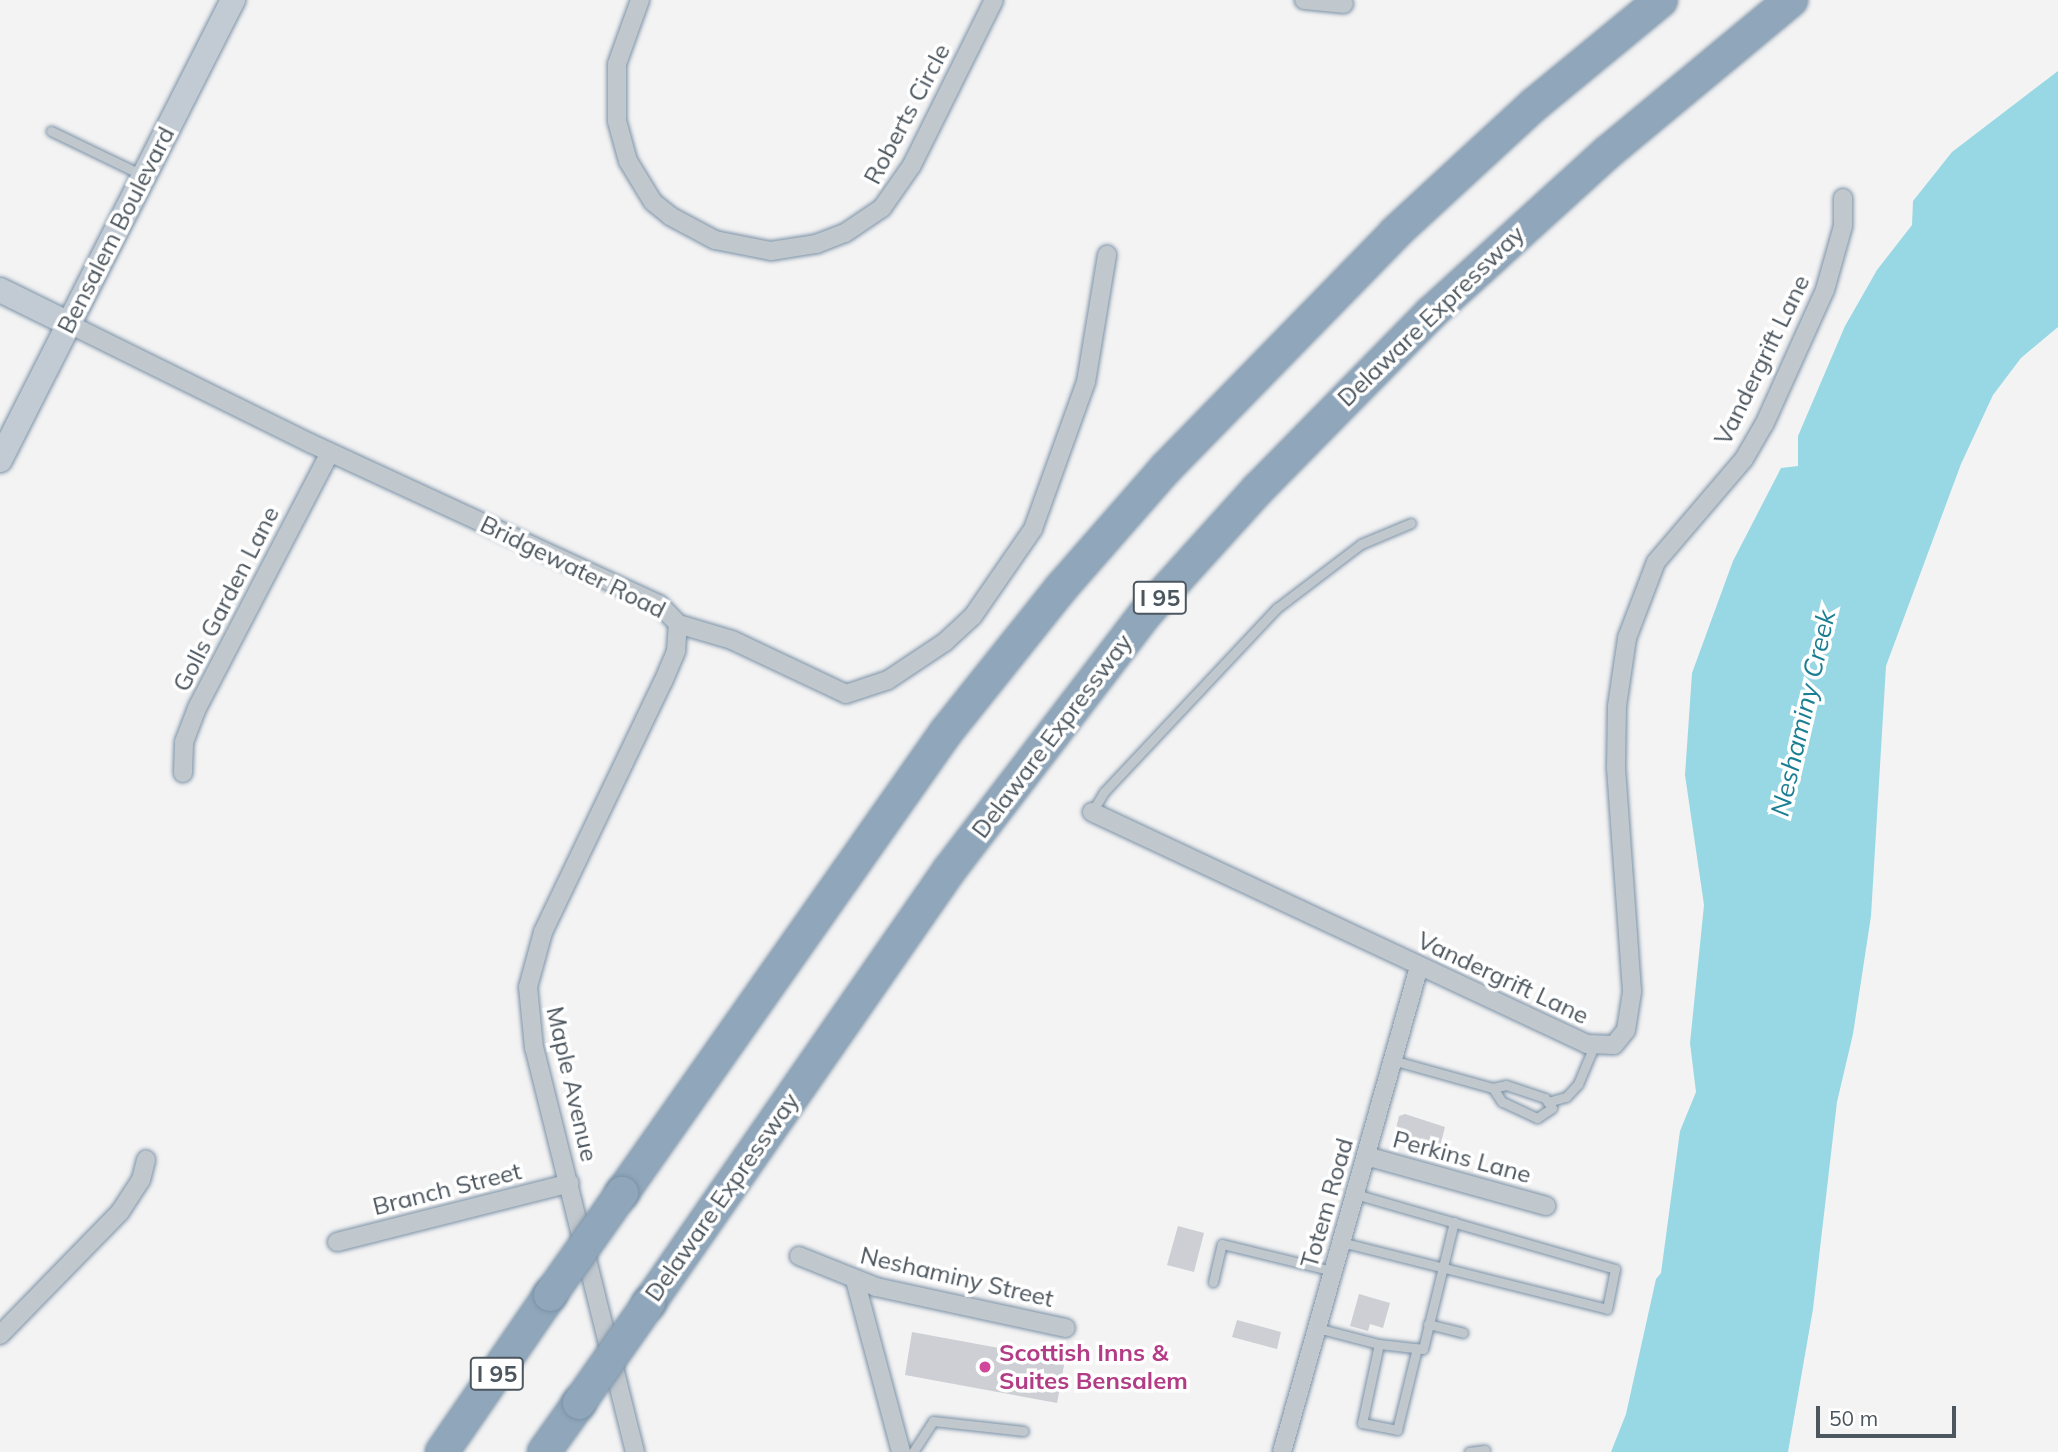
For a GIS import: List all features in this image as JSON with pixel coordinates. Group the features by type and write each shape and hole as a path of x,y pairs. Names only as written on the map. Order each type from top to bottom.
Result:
{"highway":[{"name":"I 95","path":"442,1452 946,732 1157,478 1395,233 1535,104 1661,0"},
{"name":"Delaware Expressway","path":"544,1452 957,859 1145,614 1258,488 1431,313 1608,152 1791,0"}],"main road":[{"name":"Bensalem Boulevard","path":"0,460 233,0"},
{"name":"Bridgewater Road","path":"0,290 69,324"}],"street":[{"name":"Roberts Circle","path":"640,0 617,64 617,121 628,161 653,202 690,229 740,247 771,251 816,244 845,233 882,208 912,165 994,0"},
{"path":"1304,0 1344,4"},
{"name":"Vandergrift Lane","path":"1092,812 1419,967 1594,1046 1609,1047 1622,1039 1632,990 1616,768 1617,706 1627,638 1656,562 1744,458 1763,425 1825,290 1843,226 1843,198"},
{"name":"Bridgewater Road","path":"69,324 330,453 659,604 678,624 732,640 846,694 888,680 945,642 990,593 1043,505 1086,382 1107,255"},
{"name":"Golls Garden Lane","path":"183,773 184,741 197,708 330,453"},
{"name":"Maple Avenue","path":"635,1452 534,1048 528,987 543,932 668,671 676,650 678,624"},
{"name":"Totem Road","path":"1282,1452 1419,967"},
{"name":"Perkins Lane","path":"1366,1156 1546,1206"},
{"path":"0,1335 120,1212 141,1180 146,1160"},
{"name":"Branch Street","path":"337,1242 569,1183"},
{"name":"Neshaminy Street","path":"799,1256 855,1280 1066,1328"},
{"path":"855,1280 901,1452"}],"lane":[{"path":"51,131 144,176"},
{"name":"Vandergrift Lane","path":"1092,812 1104,792 1277,608 1361,544 1410,523"},
{"path":"1548,1102 1566,1097 1578,1084 1594,1046"},
{"path":"1392,1060 1493,1088 1506,1085 1548,1102 1552,1108 1537,1118 1502,1102 1493,1088"},
{"path":"1341,1242 1607,1309 1615,1269 1355,1194"},
{"path":"1317,1328 1379,1344 1423,1349 1454,1222"},
{"path":"1213,1282 1222,1244 1333,1271"},
{"path":"1428,1324 1463,1333"},
{"path":"1379,1344 1362,1423 1397,1430 1416,1348"},
{"path":"913,1452 933,1421 1023,1431"},
{"path":"1469,1452 1485,1450"}],"water":[{"name":"Neshaminy Creek","path":"2058,71 2058,327 2021,358 1993,395 1961,464 1886,666 1871,916 1853,1034 1837,1102 1813,1309 1788,1452 1611,1452 1626,1414 1656,1279 1661,1273 1680,1131 1696,1092 1690,1043 1704,905 1685,775 1692,673 1733,561 1781,468 1798,466 1798,436 1845,326 1877,270 1912,225 1913,201 1952,152"}],"building":[{"path":"1405,1114 1445,1127 1438,1154 1393,1141 1399,1116"},
{"path":"1178,1226 1204,1233 1194,1272 1167,1265"},
{"path":"1359,1294 1390,1303 1383,1328 1370,1324 1368,1331 1350,1326"},
{"path":"1237,1320 1281,1332 1277,1349 1232,1337"},
{"name":"Scottish Inns & Suites Bensalem","path":"912,1332 1065,1360 1057,1403 905,1375"}],"place":[{"name":"Scottish Inns & Suites Bensalem","path":"985,1367"}]}
